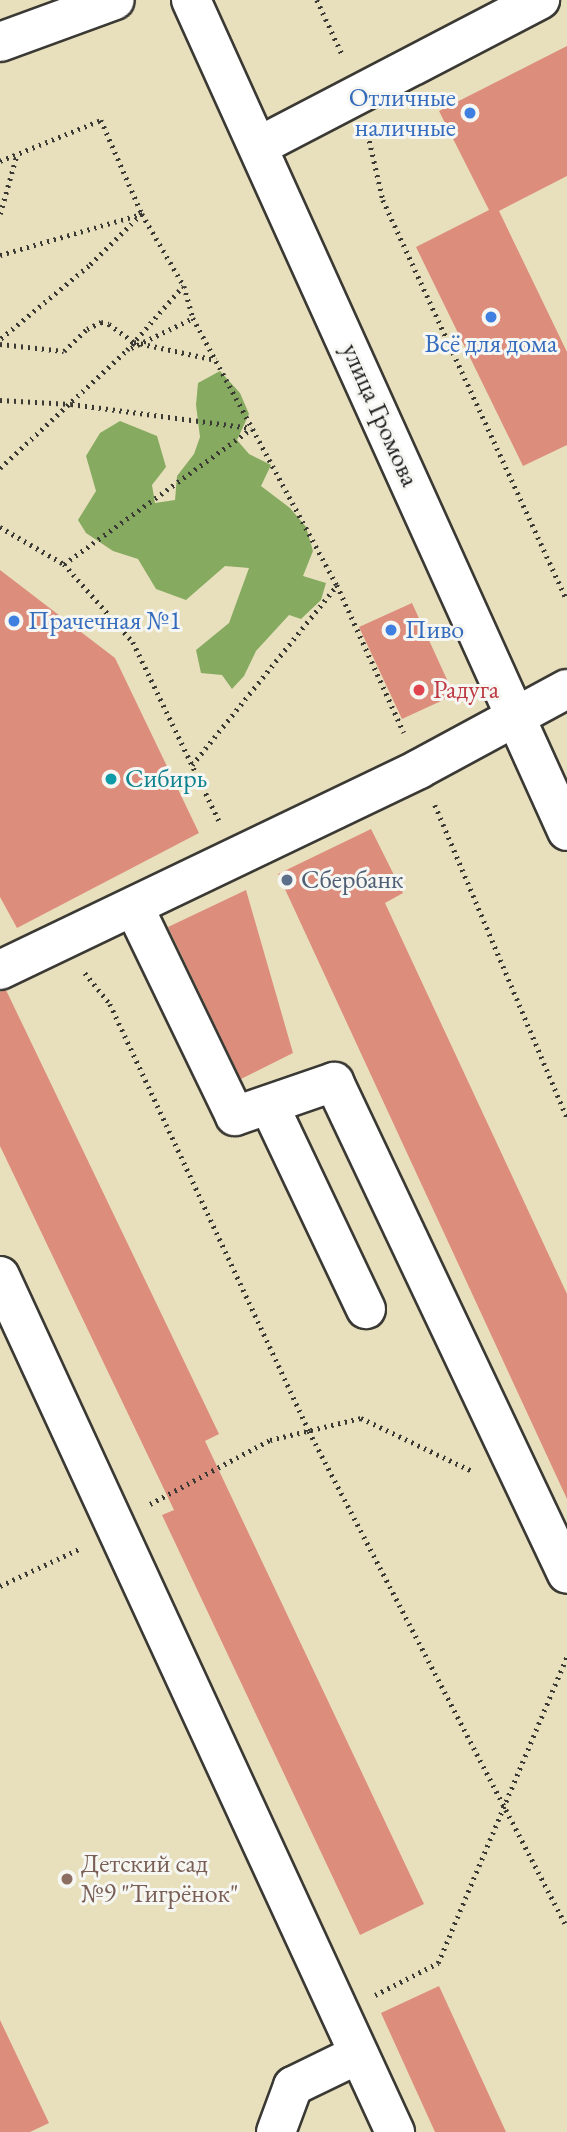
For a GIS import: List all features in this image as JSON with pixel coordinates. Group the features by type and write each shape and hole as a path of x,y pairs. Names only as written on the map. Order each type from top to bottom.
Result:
{"street":[{"path":"0,43 115,0"},
{"name":"улица Громова","path":"191,0 567,831"},
{"path":"259,146 540,0"},
{"path":"4,960 60,942 237,858 419,769 567,689"},
{"path":"134,907 235,1116 334,1082 566,1571"},
{"path":"269,1105 366,1308"},
{"path":"0,1276 395,2132"},
{"path":"276,2132 293,2086 359,2054"}],"path":[{"path":"317,0 360,93 383,200 567,600"},
{"path":"0,161 101,120 142,214 184,286 194,318 337,585 419,769 567,1117"},
{"path":"0,214 17,154"},
{"path":"0,255 142,214"},
{"path":"0,342 89,265 142,214"},
{"path":"0,468 127,350 184,286"},
{"path":"127,350 194,318"},
{"path":"0,342 64,351 86,329 101,322 109,324 135,342 216,360"},
{"path":"0,400 71,404 252,428"},
{"path":"64,564 252,428"},
{"path":"0,527 64,564 133,642 237,858"},
{"path":"192,765 337,585"},
{"path":"60,942 110,1004 309,1431 567,1927"},
{"path":"0,1586 118,1531 155,1500 270,1440 361,1418 471,1473 509,1452"},
{"path":"340,2013 438,1963 567,1656"}],"green space":[{"path":"220,371 240,393 249,414 237,440 249,454 271,465 261,486 290,508 306,527 313,551 303,576 326,583 321,600 301,619 289,615 256,651 244,676 232,689 222,675 201,673 196,650 229,623 249,568 225,566 186,600 156,589 138,559 113,551 86,533 78,520 96,491 86,456 100,433 120,421 157,436 166,467 152,485 155,503 175,500 177,476 194,454 200,437 196,405 198,383"}],"building":[{"path":"567,46 567,176 499,211 567,352 567,445 523,466 416,247 489,210 439,111"},
{"name":"Сибирь","path":"0,570 115,658 199,833 17,928 0,897"},
{"path":"412,603 454,695 402,719 359,627"},
{"path":"371,829 403,893 385,903 567,1294 567,1499 278,874"},
{"path":"246,890 293,1053 241,1079 168,927"},
{"path":"6,990 219,1434 205,1441 424,1904 360,1935 162,1515 174,1510 0,1146 0,992"},
{"path":"439,1986 506,2132 435,2132 381,2013"},
{"path":"0,2020 49,2123 30,2132 0,2132"}],"place":[{"name":"Отличные наличные","path":"470,113"},
{"name":"Всё для дома","path":"491,317"},
{"name":"Прачечная №1","path":"14,621"},
{"name":"Пиво","path":"391,630"},
{"name":"Радуга","path":"419,690"},
{"name":"Сибирь","path":"111,779"},
{"name":"Сбербанк","path":"287,880"},
{"name":"Детский сад №9 \"Тигрёнок\"","path":"67,1879"}]}
